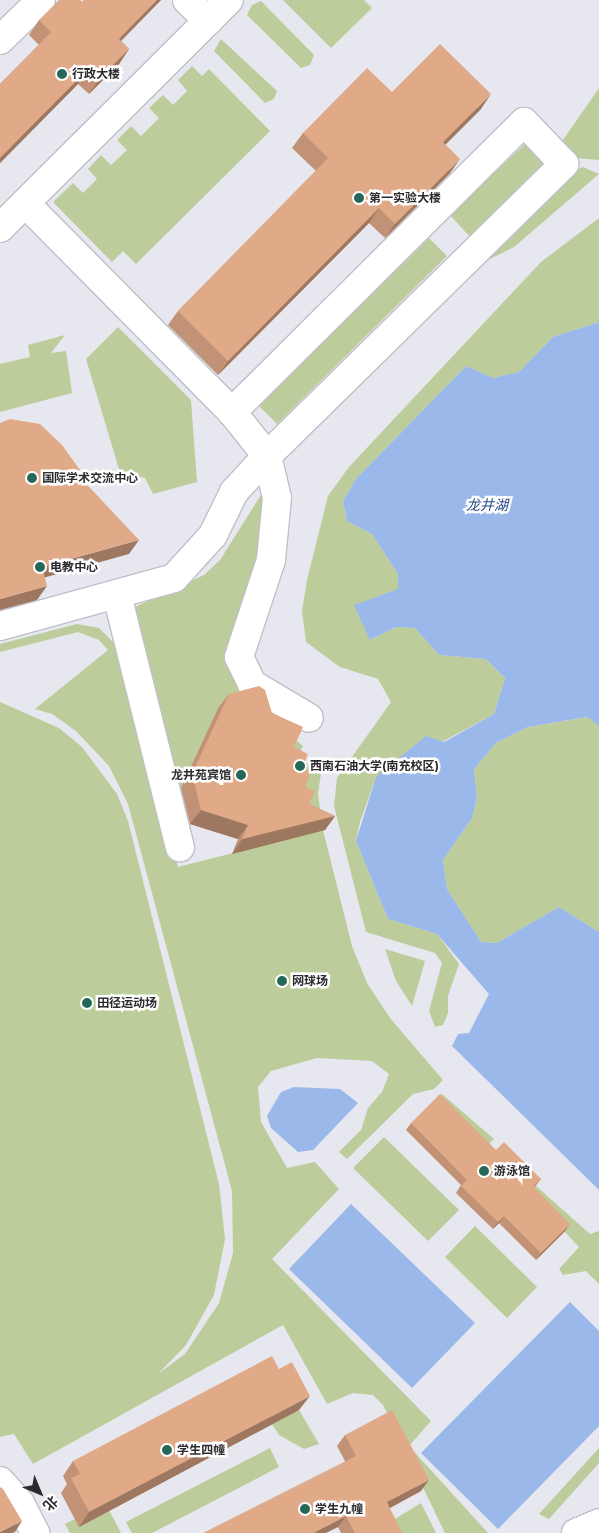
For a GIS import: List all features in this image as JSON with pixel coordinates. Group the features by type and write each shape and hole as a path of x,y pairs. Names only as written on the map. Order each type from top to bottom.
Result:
{"lane":[{"path":"0,40 41,0"},
{"path":"187,0 218,7"},
{"path":"0,228 218,7"},
{"path":"0,626 164,583 184,569 213,535 234,492 267,456 564,164 524,122 232,412"},
{"path":"25,203 232,412 267,456 277,498 271,560 239,657 252,684 309,718"},
{"path":"117,595 180,847"},
{"path":"0,1481 15,1496 34,1533"},
{"path":"576,1533 599,1524"}],"green space":[{"path":"283,0 364,0 372,8 331,48"},
{"path":"261,1 314,55 310,65 301,68 247,15 252,5"},
{"path":"221,39 277,91 274,99 265,103 214,51"},
{"path":"192,66 202,76 209,69 270,131 136,264 123,251 112,262 53,202 73,183 83,193 97,179 88,169 101,155 111,165 127,150 117,140 131,126 141,136 159,118 149,108 163,95 173,105 187,91 178,80"},
{"path":"599,88 599,160 552,156"},
{"path":"527,142 548,163 471,238 450,215"},
{"path":"583,167 599,174 514,247 482,263 569,173"},
{"path":"599,218 599,322 553,337 519,372 493,378 466,366 356,479 343,501 347,521 372,534 398,574 398,589 370,640 396,627 415,628 439,655 486,659 505,678 494,714 376,777 360,822 356,841 388,919 437,934 459,964 448,996 448,1013 443,1025 435,1027 429,1011 442,963 435,953 366,932 334,806 337,778 391,702 378,679 340,667 306,642 302,611 307,580 328,496 349,467 541,262"},
{"path":"429,238 447,256 277,424 259,406"},
{"path":"118,327 191,400 197,482 153,494 145,478 132,475 122,479 86,359"},
{"path":"65,335 51,353 66,351 72,393 0,412 0,364 30,357 28,345"},
{"path":"261,495 267,497 249,694 218,708 179,793 139,659 135,607 204,575 220,560"},
{"path":"77,624 99,628 125,654 178,867 300,836 291,736 303,746 297,757 321,773 318,794 323,830 352,946 367,983 390,1018 443,1080 434,1089 413,1094 347,1159 339,1152 361,1130 368,1108 382,1092 389,1074 372,1061 317,1058 271,1071 258,1087 261,1122 287,1168 315,1162 339,1189 272,1259 431,1421 409,1446 488,1533 445,1533 383,1405 373,1395 353,1393 327,1404 283,1325 33,1464 14,1434 0,1437 0,702 59,728 82,747 117,794 128,821 219,1184 225,1239 214,1295 186,1345 158,1374 185,1354 219,1303 233,1253 232,1191 128,804 109,766 76,731 52,714 35,709 108,650 99,640 78,632 0,652 0,644"},
{"path":"588,717 599,726 599,932 559,907 497,943 481,942 447,889 443,860 472,818 477,798 474,769 496,743 528,727"},
{"path":"385,949 425,961 412,1006 396,981"},
{"path":"442,1094 494,1139 483,1150 435,1101"},
{"path":"384,1137 459,1210 428,1241 353,1168"},
{"path":"536,1186 590,1234 599,1231 599,1284 586,1271 563,1275 559,1269 579,1247 528,1193"},
{"path":"475,1226 537,1287 507,1318 445,1257"},
{"path":"299,1410 319,1444 304,1449 279,1435 272,1424"},
{"path":"270,1448 279,1467 152,1533 132,1533 126,1522"},
{"path":"599,1448 599,1463 549,1519 539,1514"},
{"path":"421,1503 436,1533 389,1533 385,1525"},
{"path":"109,1510 121,1533 70,1533 65,1524 75,1519 79,1526"}],"water":[{"name":"龙井湖","path":"599,322 599,726 587,717 528,727 496,743 474,769 477,798 472,818 443,860 447,889 481,942 497,943 559,907 599,932 599,1190 452,1046 458,1034 469,1033 489,994 437,934 388,919 356,841 376,777 426,736 444,742 494,714 505,678 486,659 439,655 415,628 396,627 370,640 354,605 398,589 398,574 372,534 347,521 343,501 356,479 466,366 493,378 519,372 553,337"},
{"path":"294,1087 340,1089 358,1103 313,1150 298,1152 271,1128 267,1116 281,1092"},
{"path":"351,1204 475,1323 412,1388 289,1269"},
{"path":"570,1302 599,1331 599,1426 498,1529 421,1453"}],"building":[{"name":"行政大楼","path":"59,0 80,0 82,2 84,0 157,0 119,39 129,49 99,79 88,69 0,158 0,84 51,32 39,20"},
{"name":"第一实验大楼","path":"440,44 491,94 443,142 460,159 395,224 379,208 228,361 178,311 328,158 303,133 367,68 392,92"},
{"path":"10,419 40,424 62,445 80,470 77,474 139,540 42,567 47,586 0,599 0,423"},
{"name":"龙井苑宾馆","path":"259,686 265,690 272,713 303,727 294,747 308,754 302,768 311,772 305,787 315,791 309,804 335,816 242,839 248,825 201,810 192,774 229,694"},
{"name":"游泳馆","path":"440,1094 496,1150 504,1142 541,1179 533,1186 570,1224 541,1253 504,1216 498,1222 461,1186 467,1180 411,1123"},
{"name":"学生四幢","path":"272,1356 279,1369 292,1362 310,1396 89,1512 71,1478 80,1474 73,1461"},
{"path":"392,1410 429,1480 387,1502 402,1533 355,1533 346,1516 313,1533 203,1533 356,1456 345,1435"},
{"path":"0,1487 22,1521 0,1532"}],"place":[{"name":"行政大楼","path":"62,74"},
{"name":"第一实验大楼","path":"359,198"},
{"name":"国际学术交流中心","path":"32,478"},
{"name":"电教中心","path":"40,567"},
{"name":"西南石油大学(南充校区)","path":"300,766"},
{"name":"龙井苑宾馆","path":"241,775"},
{"name":"网球场","path":"282,981"},
{"name":"田径运动场","path":"87,1003"},
{"name":"游泳馆","path":"484,1171"},
{"name":"学生四幢","path":"167,1450"},
{"name":"学生九幢","path":"305,1509"}]}
